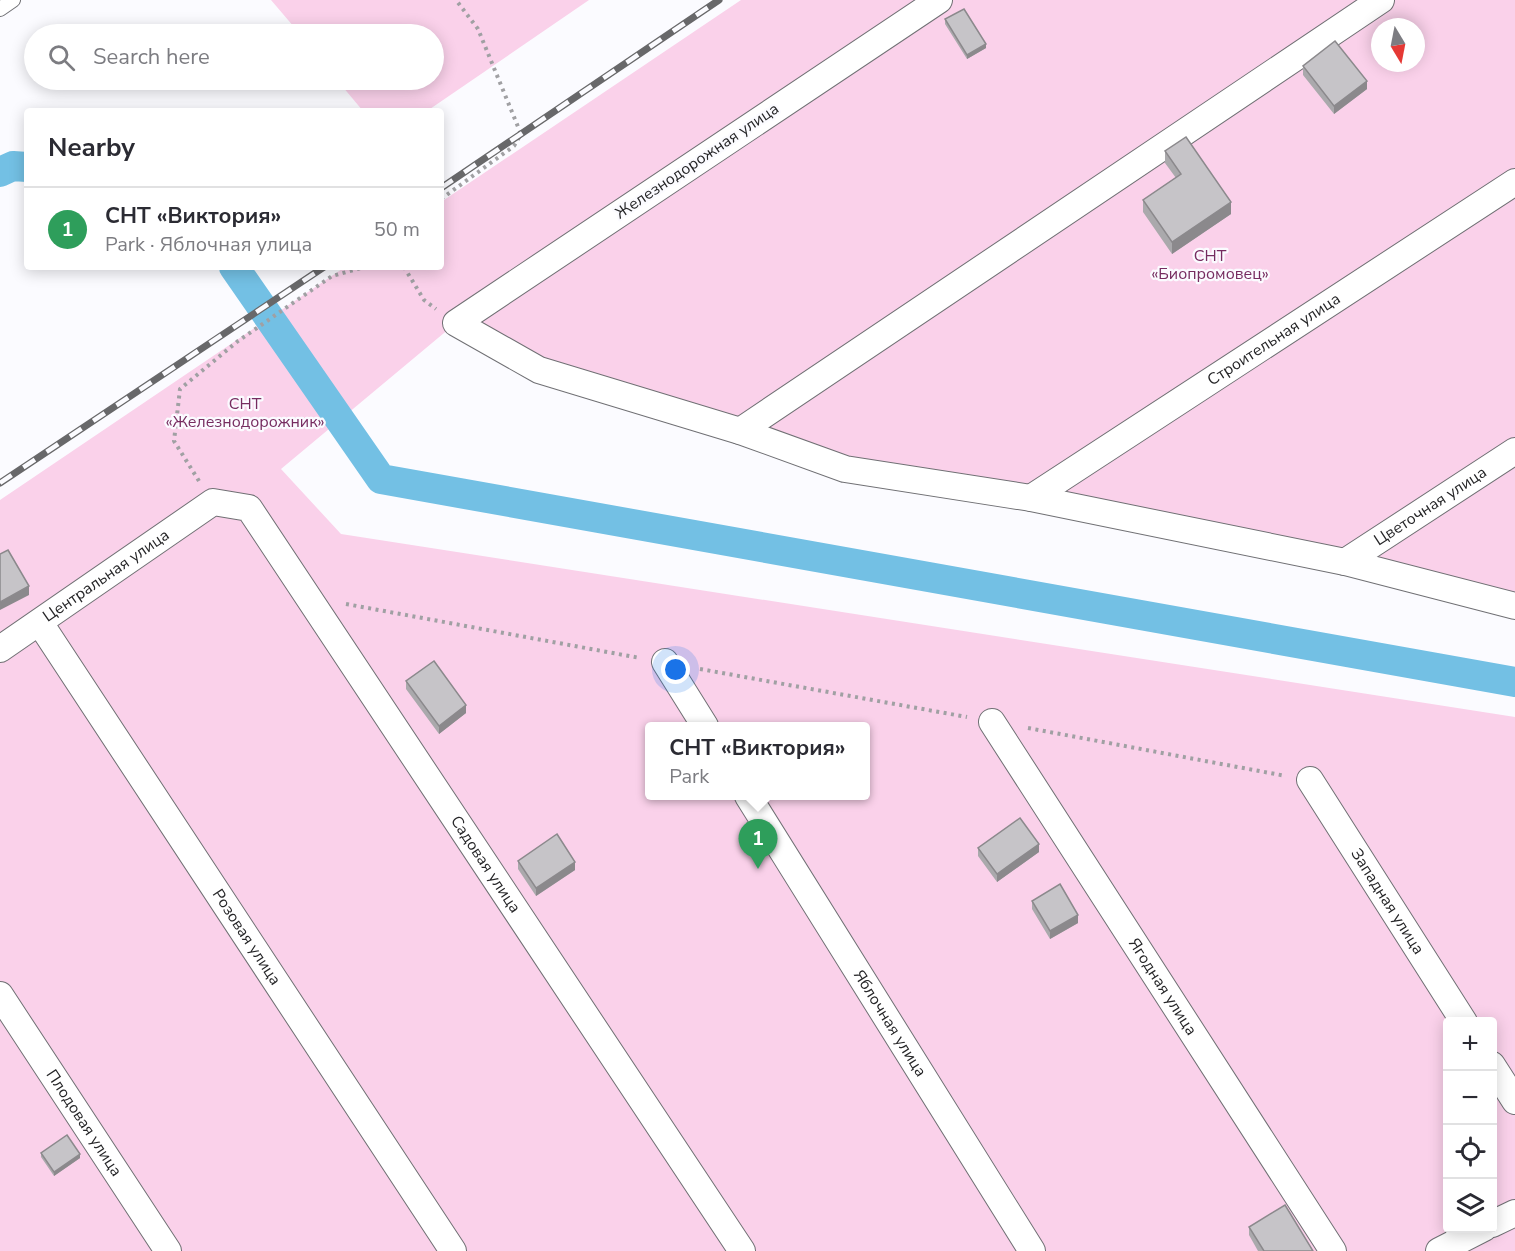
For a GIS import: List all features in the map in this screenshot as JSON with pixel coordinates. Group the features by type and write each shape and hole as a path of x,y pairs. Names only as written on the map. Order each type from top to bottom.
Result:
{"street":[{"name":"Железнодорожная улица","path":"456,323 939,0"},
{"path":"740,431 1381,0"},
{"name":"Строительная улица","path":"1031,498 1515,182"},
{"path":"456,323 540,370 740,431 845,469 1031,498 1345,562 1515,606"},
{"name":"Цветочная улица","path":"1345,562 1515,451"},
{"name":"Садовая улица","path":"213,502 249,508 742,1251"},
{"name":"Центральная улица","path":"0,650 213,502"},
{"name":"Розовая улица","path":"40,623 453,1251"},
{"path":"665,662 702,722"},
{"name":"Ягодная улица","path":"992,722 1333,1251"},
{"name":"Западная улица","path":"1310,780 1461,1017"},
{"name":"Яблочная улица","path":"751,800 1032,1251"},
{"name":"Плодовая улица","path":"0,995 168,1251"},
{"path":"1496,1071 1515,1101"},
{"path":"1497,1222 1515,1213"},
{"path":"1438,1251 1474,1233"}],"lane":[{"path":"0,9 13,0"}],"path":[{"path":"444,197 514,146 521,134 478,29 456,0"},
{"path":"213,502 174,441 180,389 238,341 332,276 354,270"},
{"path":"406,270 424,300 456,323"},
{"path":"309,597 1310,780"}],"green space":[{"path":"271,0 589,0 431,108 360,108 345,90 444,90 444,24 291,24"},
{"path":"741,0 1515,0 1515,606 845,469 539,370 456,323 281,469 341,534 1515,717 1515,1251 0,1251 0,500 341,270 444,270 444,200"}],"building":[{"path":"964,9 986,44 967,55 945,19"},
{"path":"1335,41 1367,81 1334,106 1303,66"},
{"path":"1186,137 1231,202 1172,242 1143,200 1181,174 1165,151"},
{"path":"8,550 29,586 0,602 0,554"},
{"path":"434,661 466,705 439,726 406,681"},
{"path":"1020,818 1039,844 997,874 978,848"},
{"path":"557,834 575,862 536,888 518,861"},
{"path":"1060,884 1078,915 1050,931 1032,901"},
{"path":"67,1135 80,1154 54,1172 41,1153"},
{"path":"1285,1205 1313,1251 1264,1251 1249,1227"}],"waterway":[{"path":"0,172 13,166 24,167"},
{"path":"236,270 381,479 1515,682"}],"railway":[{"path":"444,186 719,0"},
{"path":"0,483 320,270"}],"place":[{"name":"СНТ «Виктория»","path":"758,869"}],"park label":[{"name":"СНТ «Биопромовец»","path":"1210,265"},
{"name":"СНТ «Железнодорожник»","path":"245,413"}]}
